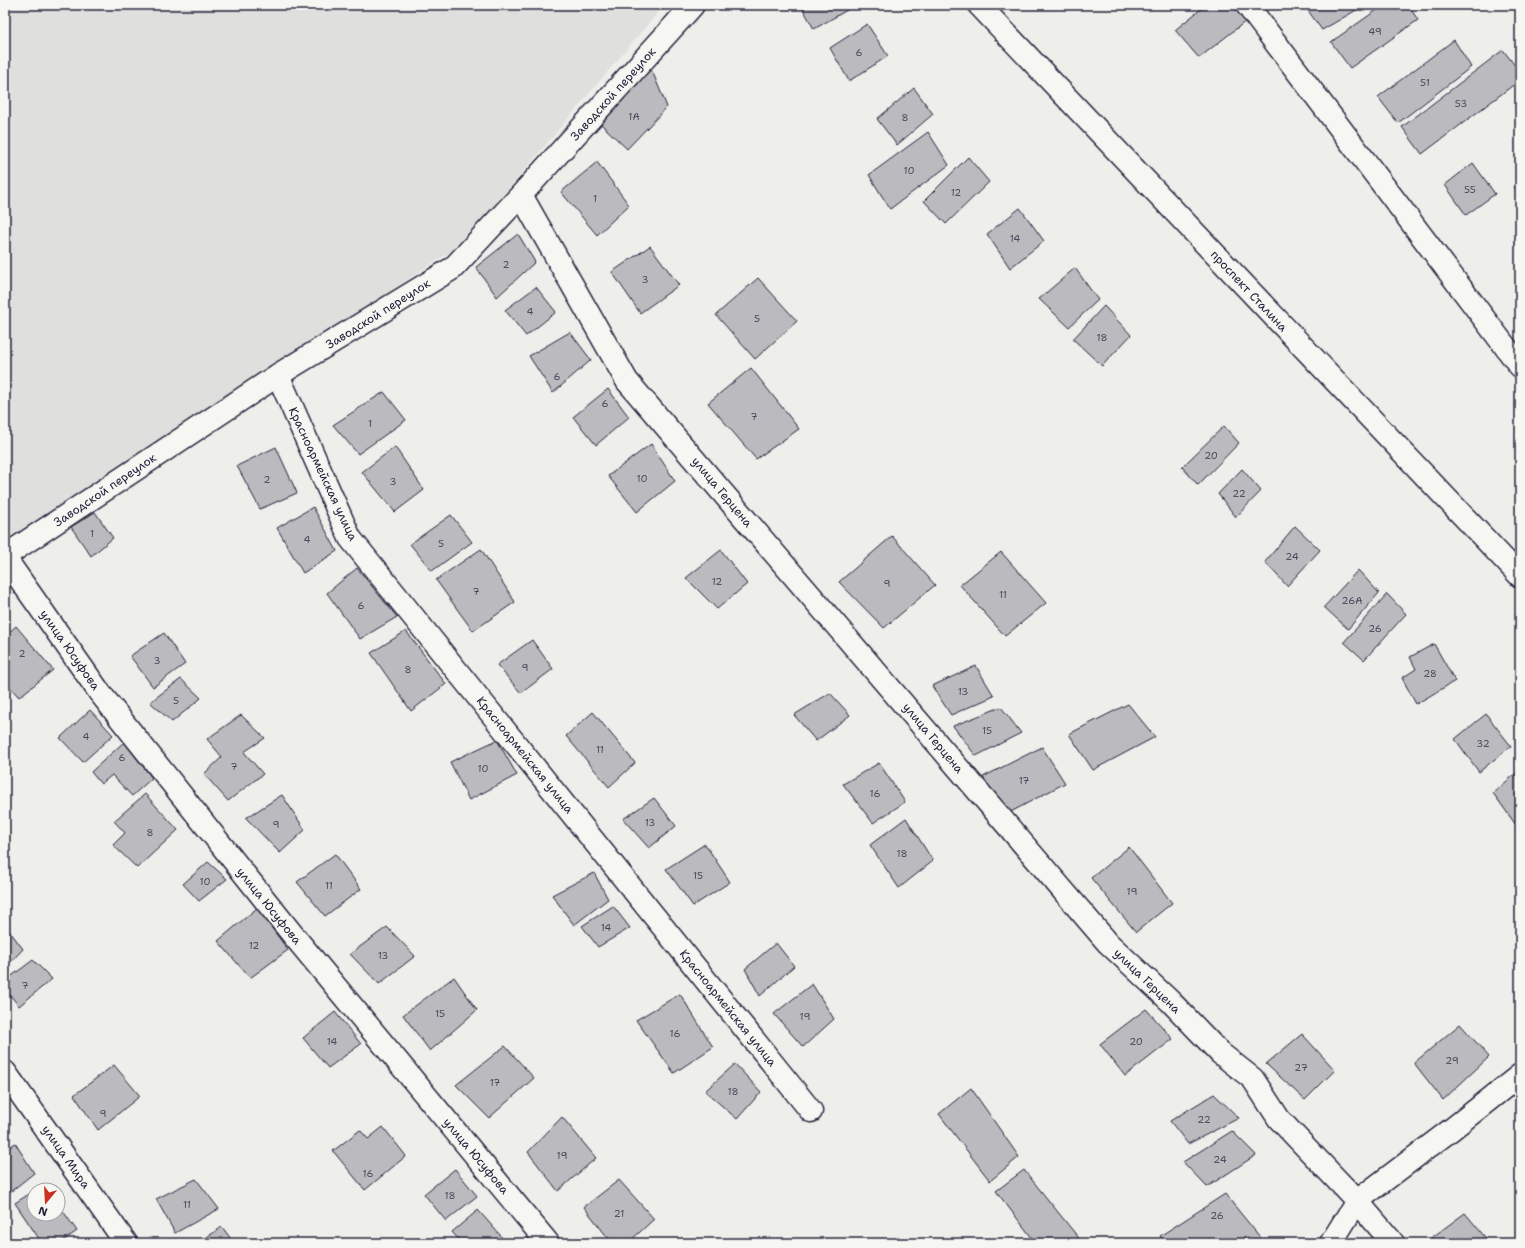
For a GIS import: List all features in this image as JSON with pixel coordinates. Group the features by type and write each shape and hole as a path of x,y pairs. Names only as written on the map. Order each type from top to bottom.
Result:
{"street":[{"name":"Заводской переулок","path":"5,557 278,375 452,268 521,195 693,5"},
{"name":"проспект Сталина","path":"979,5 1520,576"},
{"path":"1247,5 1520,366"},
{"name":"улица Герцена","path":"521,195 627,381 1108,943 1171,1002 1220,1053 1253,1079 1279,1119 1357,1201 1392,1243"},
{"name":"Красноармейская улица","path":"278,375 350,538 811,1111"},
{"name":"улица Юсуфова","path":"5,557 110,706 293,935 548,1243"},
{"name":"улица Мира","path":"5,1072 126,1243"},
{"path":"1332,1243 1357,1201 1520,1075"}],"shaded area":[{"path":"5,5 664,5 462,244 5,546"}],"building":[{"path":"801,5 853,5 854,6 814,29"},
{"path":"1206,5 1232,5 1246,21 1199,58 1175,30"},
{"path":"1304,5 1365,5 1322,30"},
{"path":"1384,5 1408,5 1418,20 1350,68 1331,42"},
{"path":"867,24 888,56 849,81 830,48"},
{"path":"1454,40 1471,67 1398,123 1378,97"},
{"path":"1503,50 1520,72 1520,80 1422,154 1402,127"},
{"path":"650,66 667,107 627,149 601,124"},
{"path":"914,88 933,114 897,145 877,119"},
{"path":"928,132 949,165 890,209 869,175"},
{"path":"968,157 989,182 946,224 924,201"},
{"path":"597,162 629,205 597,235 561,192"},
{"path":"1473,163 1495,194 1466,215 1445,185"},
{"path":"1520,181 1520,194 1513,186"},
{"path":"1020,208 1044,241 1010,268 987,234"},
{"path":"518,234 535,262 497,297 476,267"},
{"path":"650,246 679,285 640,313 612,272"},
{"path":"1075,268 1098,300 1069,327 1039,299"},
{"path":"758,278 797,321 755,359 716,315"},
{"path":"536,287 556,312 526,336 505,310"},
{"path":"1104,306 1131,335 1102,366 1073,339"},
{"path":"570,332 591,360 553,393 529,356"},
{"path":"751,368 799,429 756,459 708,403"},
{"path":"608,389 629,417 596,445 573,417"},
{"path":"384,392 406,420 358,454 333,425"},
{"path":"1224,426 1239,443 1198,485 1182,467"},
{"path":"651,444 675,481 637,512 608,476"},
{"path":"276,447 297,493 260,509 237,466"},
{"path":"395,447 424,490 395,512 362,472"},
{"path":"1242,469 1261,491 1236,517 1218,494"},
{"path":"313,507 337,551 303,573 277,528"},
{"path":"95,512 113,538 91,556 71,527"},
{"path":"451,515 472,542 432,571 410,544"},
{"path":"1295,526 1320,550 1287,586 1265,562"},
{"path":"892,536 935,585 884,628 839,582"},
{"path":"481,549 515,602 473,631 436,580"},
{"path":"721,550 747,584 717,609 686,578"},
{"path":"1001,552 1046,603 1005,636 960,585"},
{"path":"357,568 397,617 360,639 327,593"},
{"path":"1358,570 1379,593 1348,629 1324,607"},
{"path":"1387,594 1406,614 1364,660 1344,642"},
{"path":"16,626 53,670 19,697 5,682 5,636"},
{"path":"406,631 446,684 411,711 371,653"},
{"path":"164,633 185,664 153,687 130,656"},
{"path":"532,640 553,669 521,693 497,665"},
{"path":"1434,644 1455,681 1416,704 1402,678 1416,669 1410,657"},
{"path":"976,666 994,696 951,715 932,686"},
{"path":"181,679 201,698 172,722 150,702"},
{"path":"830,693 850,715 816,741 794,715"},
{"path":"1128,704 1155,737 1093,770 1069,734"},
{"path":"1001,707 1021,733 976,756 953,726"},
{"path":"90,710 113,735 83,762 60,738"},
{"path":"593,712 635,763 609,787 566,736"},
{"path":"1486,714 1511,746 1479,772 1455,739"},
{"path":"241,715 265,738 244,752 263,774 228,801 204,774 222,757 207,739"},
{"path":"497,740 517,775 469,800 450,762"},
{"path":"124,742 152,778 132,796 112,775 101,784 91,772"},
{"path":"1042,747 1065,783 1007,814 983,777"},
{"path":"879,763 905,802 873,823 843,784"},
{"path":"1520,770 1520,823 1516,825 1493,793"},
{"path":"145,794 178,830 137,868 113,845 125,833 114,821"},
{"path":"282,795 305,830 280,853 246,818"},
{"path":"654,798 676,826 649,848 623,819"},
{"path":"906,818 933,861 899,888 870,845"},
{"path":"705,844 730,882 693,906 666,869"},
{"path":"1129,847 1172,903 1136,932 1091,878"},
{"path":"335,854 361,889 325,916 297,882"},
{"path":"208,862 227,879 199,901 183,884"},
{"path":"594,873 608,899 574,925 552,895"},
{"path":"613,906 630,928 598,947 582,926"},
{"path":"257,908 288,950 250,978 218,941"},
{"path":"5,925 23,949 5,968"},
{"path":"387,927 415,956 379,984 350,954"},
{"path":"776,943 794,966 760,996 745,969"},
{"path":"33,960 52,979 19,1006 5,989 5,981"},
{"path":"454,977 477,1010 430,1051 403,1015"},
{"path":"812,984 834,1019 803,1047 774,1014"},
{"path":"680,994 713,1047 674,1073 636,1020"},
{"path":"1146,1009 1173,1039 1125,1076 1100,1044"},
{"path":"335,1012 361,1044 328,1068 303,1038"},
{"path":"1460,1024 1489,1057 1443,1100 1414,1063"},
{"path":"1302,1034 1335,1070 1305,1100 1266,1064"},
{"path":"505,1046 534,1078 489,1118 456,1085"},
{"path":"735,1064 761,1092 737,1119 705,1091"},
{"path":"114,1065 140,1096 98,1130 74,1095"},
{"path":"971,1088 1019,1157 990,1181 939,1114"},
{"path":"1214,1094 1239,1118 1188,1144 1170,1121"},
{"path":"562,1117 596,1158 558,1191 528,1152"},
{"path":"383,1127 406,1156 365,1190 333,1151 360,1130 368,1139"},
{"path":"1232,1131 1256,1155 1207,1187 1183,1162"},
{"path":"15,1143 34,1173 5,1196 5,1151"},
{"path":"455,1169 477,1196 446,1221 424,1194"},
{"path":"1024,1170 1082,1242 1036,1243 996,1191"},
{"path":"196,1179 219,1209 175,1233 156,1199"},
{"path":"619,1180 654,1219 628,1243 612,1243 584,1207"},
{"path":"1225,1194 1264,1242 1165,1243 1160,1236"},
{"path":"26,1196 26,1219 15,1203"},
{"path":"478,1210 507,1243 462,1243 452,1232"},
{"path":"1465,1213 1490,1243 1428,1243 1427,1241"},
{"path":"66,1215 77,1231 60,1243 42,1243 28,1222 66,1222"},
{"path":"222,1227 234,1243 198,1243"}]}
